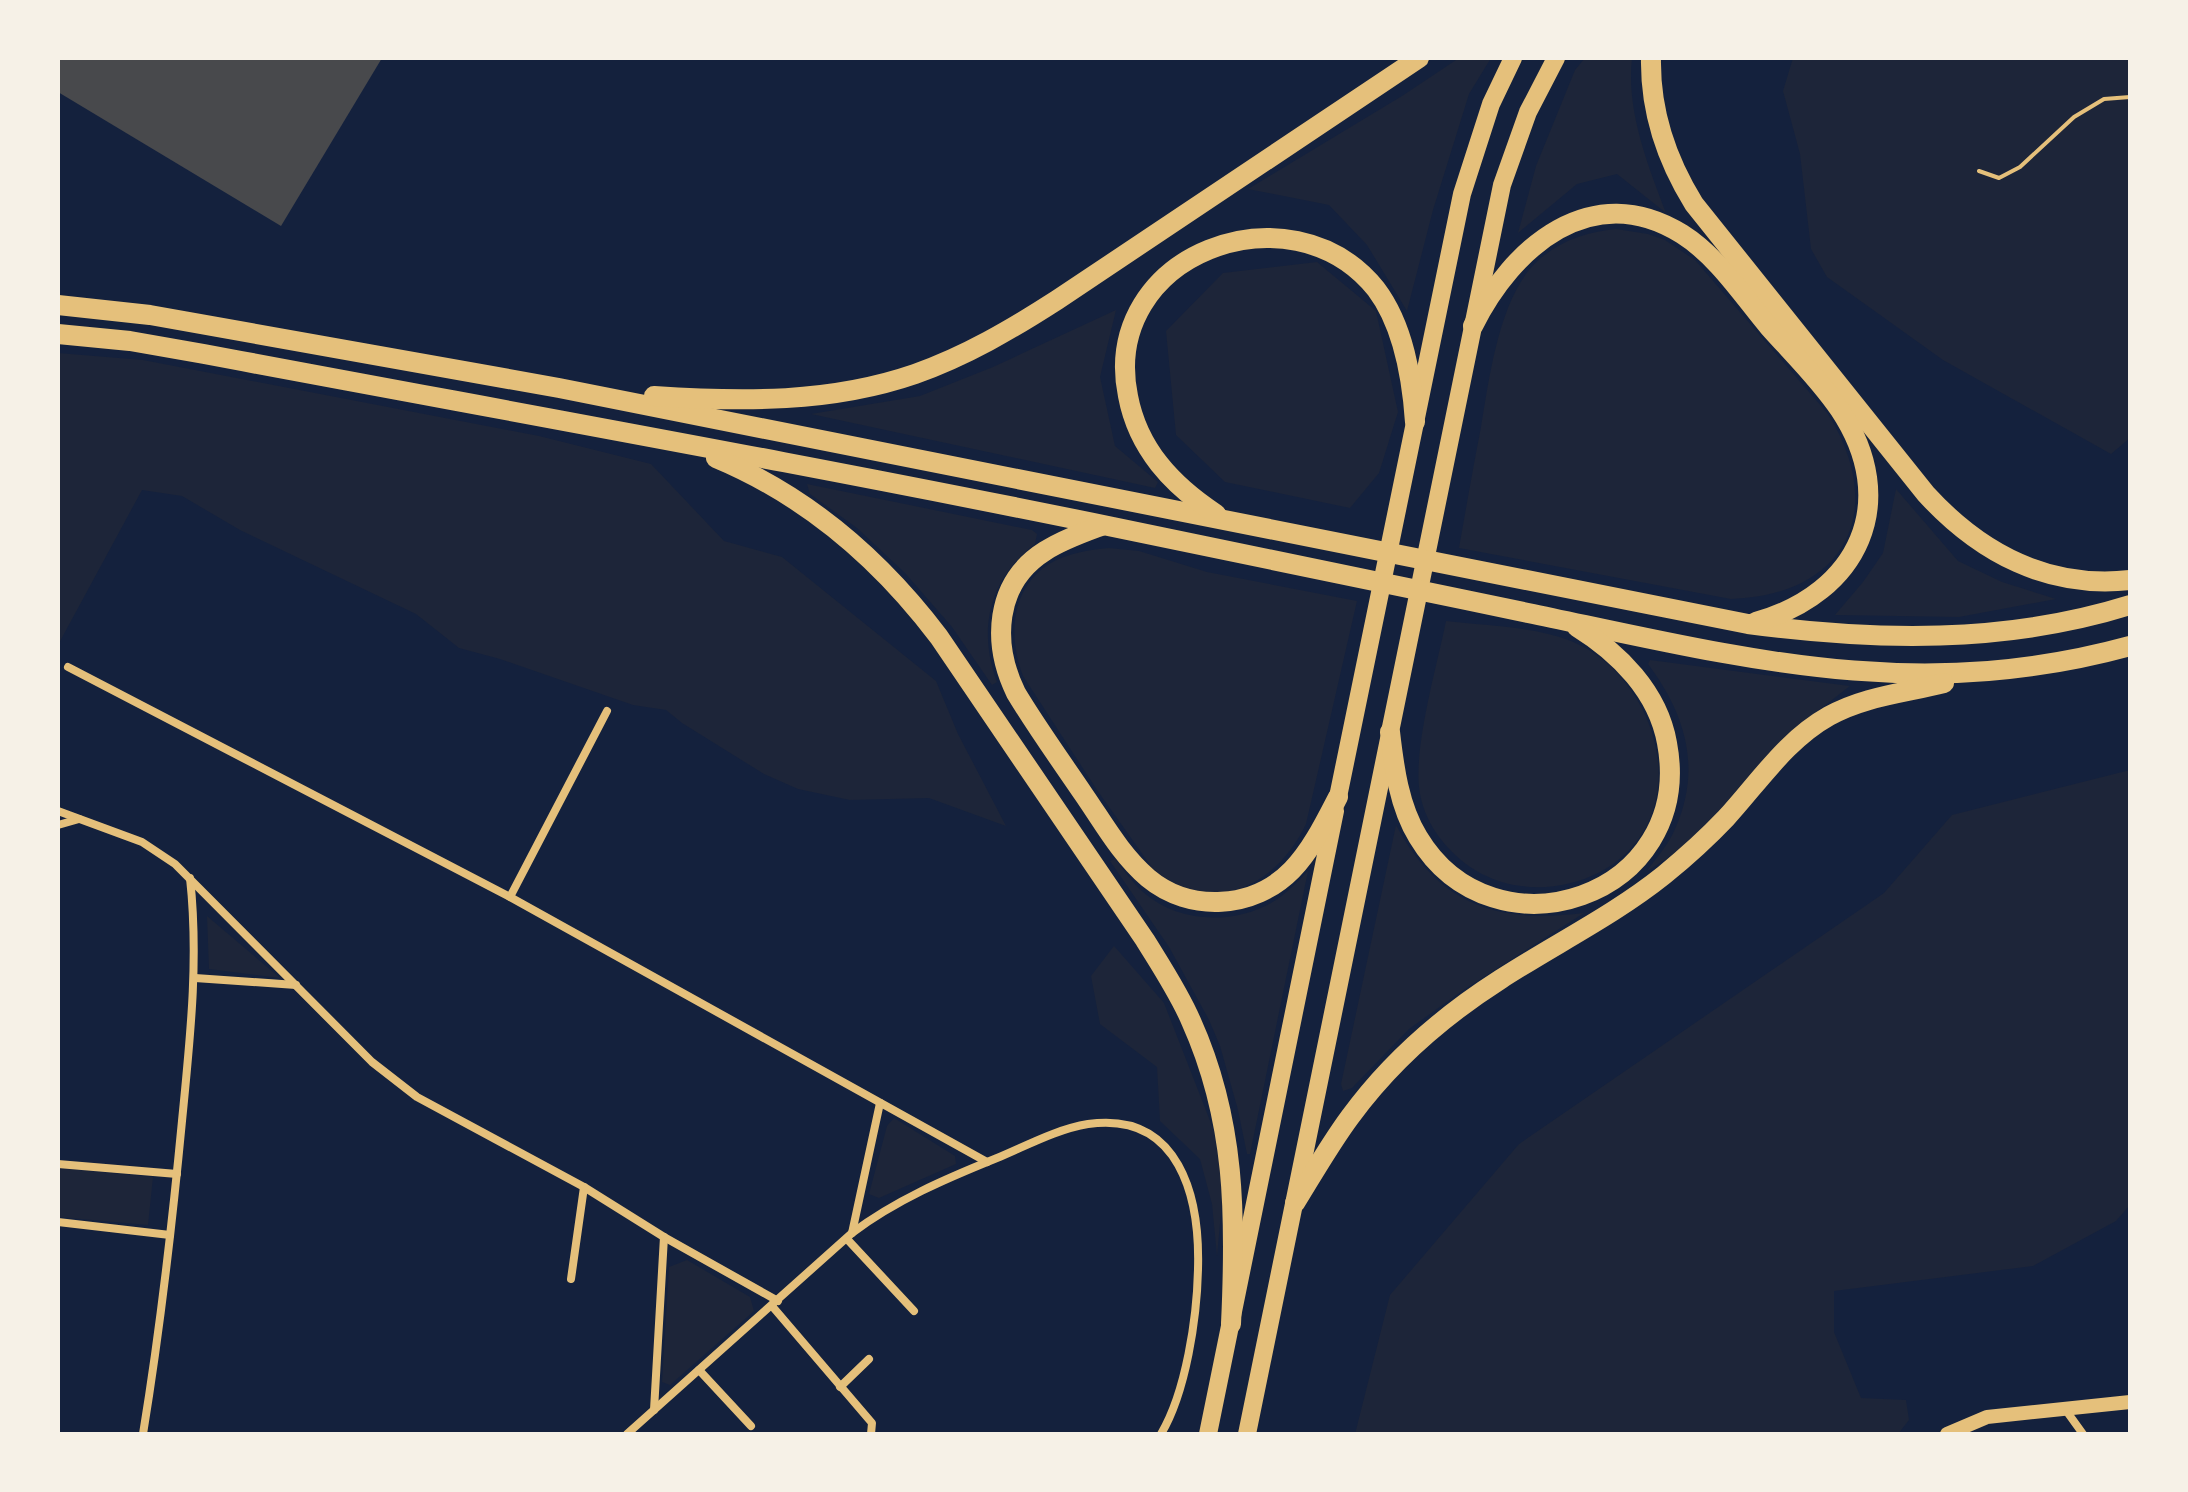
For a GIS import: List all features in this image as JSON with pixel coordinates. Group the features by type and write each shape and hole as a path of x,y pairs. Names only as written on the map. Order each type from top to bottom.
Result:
{"highway":[{"path":"559,388 704,399 787,399 844,392 915,374 988,341 1044,309 1419,58"},
{"path":"1651,58 1651,87 1661,136 1694,204 1926,494 1966,533 2026,568 2070,580 2130,580"},
{"path":"1473,326 1497,283 1531,247 1552,231 1586,218 1619,215 1650,220 1680,234 1708,256 1840,410 1858,445 1868,494 1859,544 1842,572 1804,603 1748,624"},
{"path":"1227,520 1186,493 1155,460 1135,424 1126,389 1126,353 1133,322 1159,281 1186,260 1218,245 1269,239 1317,248 1349,264 1376,290 1394,323 1409,372 1415,422"},
{"path":"58,305 150,315 559,388 1748,624 1860,636 1948,636 2035,627 2130,605"},
{"path":"58,334 130,341 204,354 1105,525 1683,647 1781,664 1892,674 1991,672"},
{"path":"682,444 728,463 804,506 859,547 901,590 939,637 1159,962 1191,1019 1224,1120 1234,1200 1231,1324"},
{"path":"1105,525 1045,551 1023,569 1004,603 999,635 1004,665 1016,693 1129,860 1159,886 1186,899 1214,902 1256,895 1284,878 1299,862 1338,797"},
{"path":"1390,732 1397,779 1409,819 1427,850 1454,877 1489,896 1533,903 1577,897 1607,884 1634,864 1656,836 1667,806 1670,757 1660,718 1642,686 1613,654 1566,621"},
{"path":"1295,1203 1349,1118 1388,1071 1421,1039 1501,979 1631,900 1663,875 1725,818 1785,749 1813,726 1865,700 1991,672 2059,663 2130,646"}],"main road":[{"path":"1208,1434 1462,194 1485,118 1513,58"},
{"path":"1247,1434 1493,223 1509,160 1528,112 1556,58"}],"street":[{"path":"68,667 510,897 987,1162"},
{"path":"510,897 607,711"},
{"path":"58,811 142,842 160,853 190,878 372,1062 402,1087 584,1187 775,1303 872,1423 871,1434"},
{"path":"58,825 80,819"},
{"path":"143,1434 159,1338 195,978 190,878"},
{"path":"195,978 296,985"},
{"path":"849,1236 880,1103"},
{"path":"627,1434 849,1236 879,1213 914,1193 987,1162 1078,1126 1103,1123 1131,1127 1167,1149 1183,1174 1196,1215 1198,1275 1193,1323 1177,1403 1161,1434"},
{"path":"58,1164 177,1174"},
{"path":"571,1279 584,1187"},
{"path":"58,1222 170,1235"},
{"path":"849,1236 914,1311"},
{"path":"654,1410 664,1237"},
{"path":"840,1387 869,1359"},
{"path":"699,1370 751,1426"},
{"path":"1947,1434 1987,1417 2130,1402"},
{"path":"2064,1409 2083,1434"}],"path":[{"path":"1979,171 1999,178 2020,167 2074,117 2104,99 2130,97"}],"shaded area":[{"path":"1459,58 1491,58 1469,94 1433,210 1407,311 1367,245 1329,205 1248,189"},
{"path":"1585,58 1632,58 1635,118 1666,213 1617,174 1577,184 1518,233 1536,166 1575,70"},
{"path":"1793,58 2130,58 2130,438 2111,454 1943,360 1827,277 1811,249 1800,154 1783,91"},
{"path":"1616,229 1665,240 1695,260 1828,414 1846,450 1854,483 1854,514 1845,541 1828,564 1803,582 1771,594 1731,599 1459,548 1496,345 1518,286 1529,270 1557,246 1580,236"},
{"path":"1317,262 1376,311 1398,412 1379,473 1350,508 1225,482 1176,435 1166,331 1223,273"},
{"path":"1116,310 1100,377 1115,446 1158,482 1155,488 811,414 920,396 993,367"},
{"path":"58,353 143,360 539,436 651,464 724,541 782,557 936,681 958,734 1006,826 929,798 850,800 798,789 764,774 666,710 633,705 459,648 416,614 240,530 182,496 142,490 58,645"},
{"path":"807,484 1032,530 1037,534 1035,544 1007,572 992,606 988,643 997,682 992,685 952,627 905,573 857,528 810,494"},
{"path":"1896,489 1958,561 2002,582 2056,599 1959,617 1835,615 1883,553"},
{"path":"1109,548 1139,551 1207,572 1357,601 1306,824 1278,864 1260,879 1240,888 1219,893 1198,892 1175,884 1153,869 1023,676 1014,630 1026,587 1036,574 1056,560"},
{"path":"1446,621 1525,629 1571,641 1595,654 1616,672 1634,695 1656,747 1659,775 1655,803 1645,829 1631,849 1613,864 1569,884 1520,886 1475,870 1456,855 1433,828 1420,794 1419,755"},
{"path":"1650,660 1850,686 1778,744 1686,844 1647,871 1675,829 1688,785 1686,743 1680,723 1672,703 1648,664"},
{"path":"2130,770 2130,1205 2116,1221 2033,1266 1834,1291 1834,1332 1861,1398 1906,1400 1909,1420 1898,1434 1355,1434 1390,1295 1519,1144 1884,893 1952,815"},
{"path":"1396,825 1431,874 1451,891 1474,903 1524,915 1584,913 1409,1029 1352,1088 1343,1091 1341,1084"},
{"path":"1115,859 1139,888 1157,903 1190,915 1208,917 1226,917 1260,908 1280,897 1308,871 1250,1154 1247,1154 1220,1046 1209,1020 1169,947 1110,861"},
{"path":"207,916 280,978 209,969"},
{"path":"1114,946 1164,1003 1214,1131 1223,1192 1217,1256 1212,1204 1200,1159 1160,1121 1157,1067 1100,1024 1091,976"},
{"path":"894,1118 955,1156 956,1164 879,1198 869,1194 887,1126"},
{"path":"58,1168 153,1177 148,1225 58,1217"},
{"path":"687,1260 750,1297 754,1311 670,1385 662,1382 669,1267"}],"building":[{"path":"58,58 382,58 281,226 58,92"}]}
